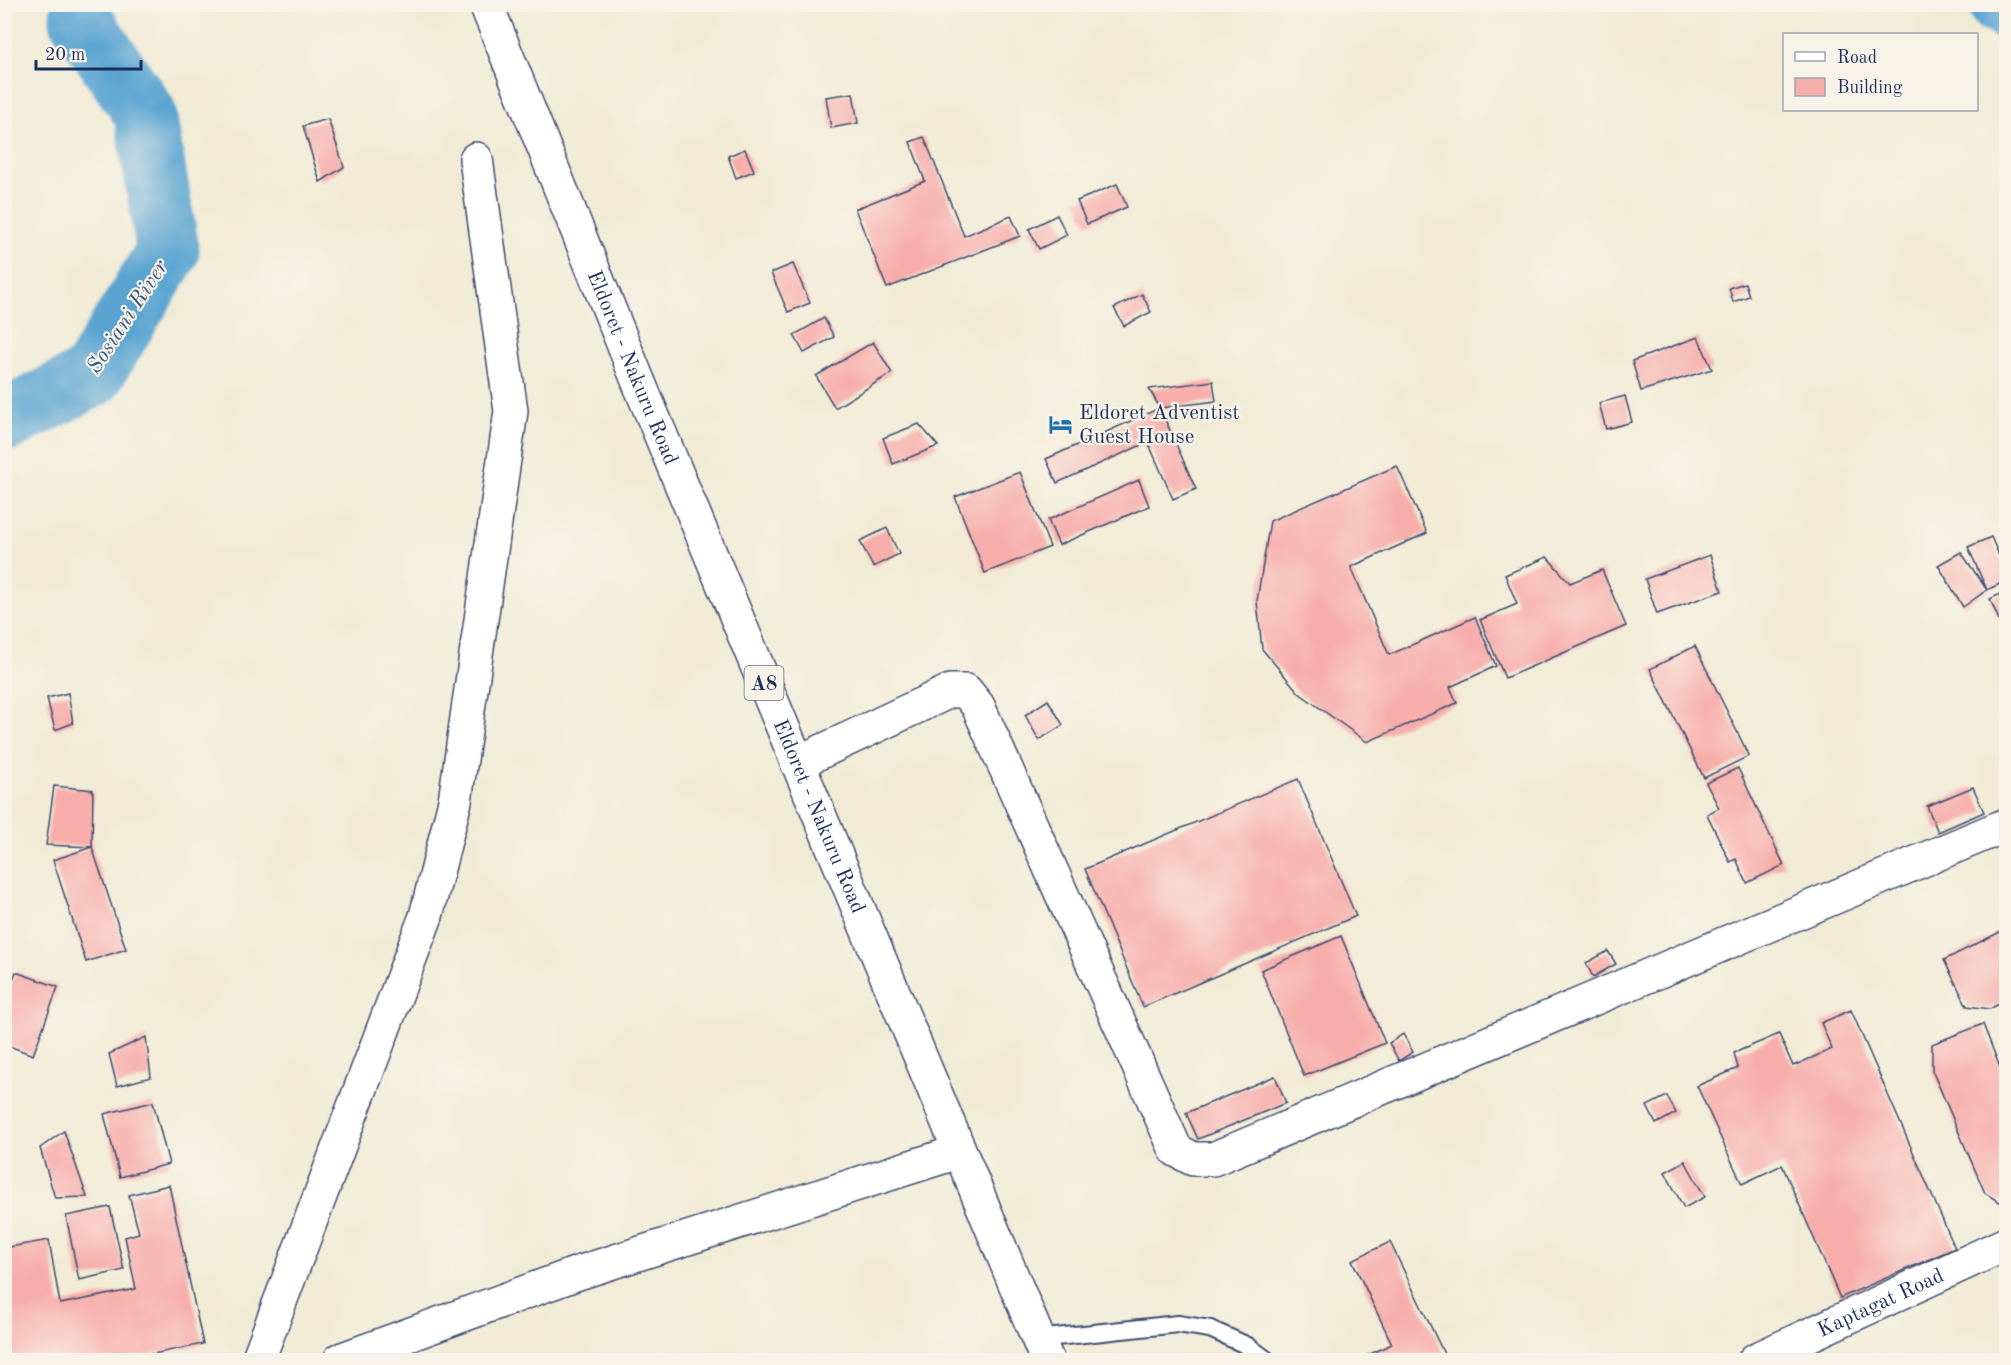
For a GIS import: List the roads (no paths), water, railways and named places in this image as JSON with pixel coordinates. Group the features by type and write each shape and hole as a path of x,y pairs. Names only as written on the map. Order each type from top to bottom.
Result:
{"main road":[{"name":"Eldoret - Nakuru Road","path":"486,4 634,372 1042,1350"},
{"path":"258,1360 426,916 456,801 511,411 477,159"},
{"path":"797,763 950,691 966,691 978,706 1176,1150 1192,1159 1214,1159 2007,825"},
{"path":"340,1360 578,1273 958,1152"},
{"name":"Kaptagat Road","path":"1755,1360 2007,1244"}],"lane":[{"path":"1042,1350 1178,1324 1210,1329 1248,1346 1267,1360"}],"waterway":[{"name":"Sosiani River","path":"4,421 91,377 168,251 145,113 81,20 82,4"},
{"name":"Sosiani River","path":"1999,4 2006,8"}],"place":[{"name":"Eldoret Adventist Guest House","path":"1061,424"}]}
